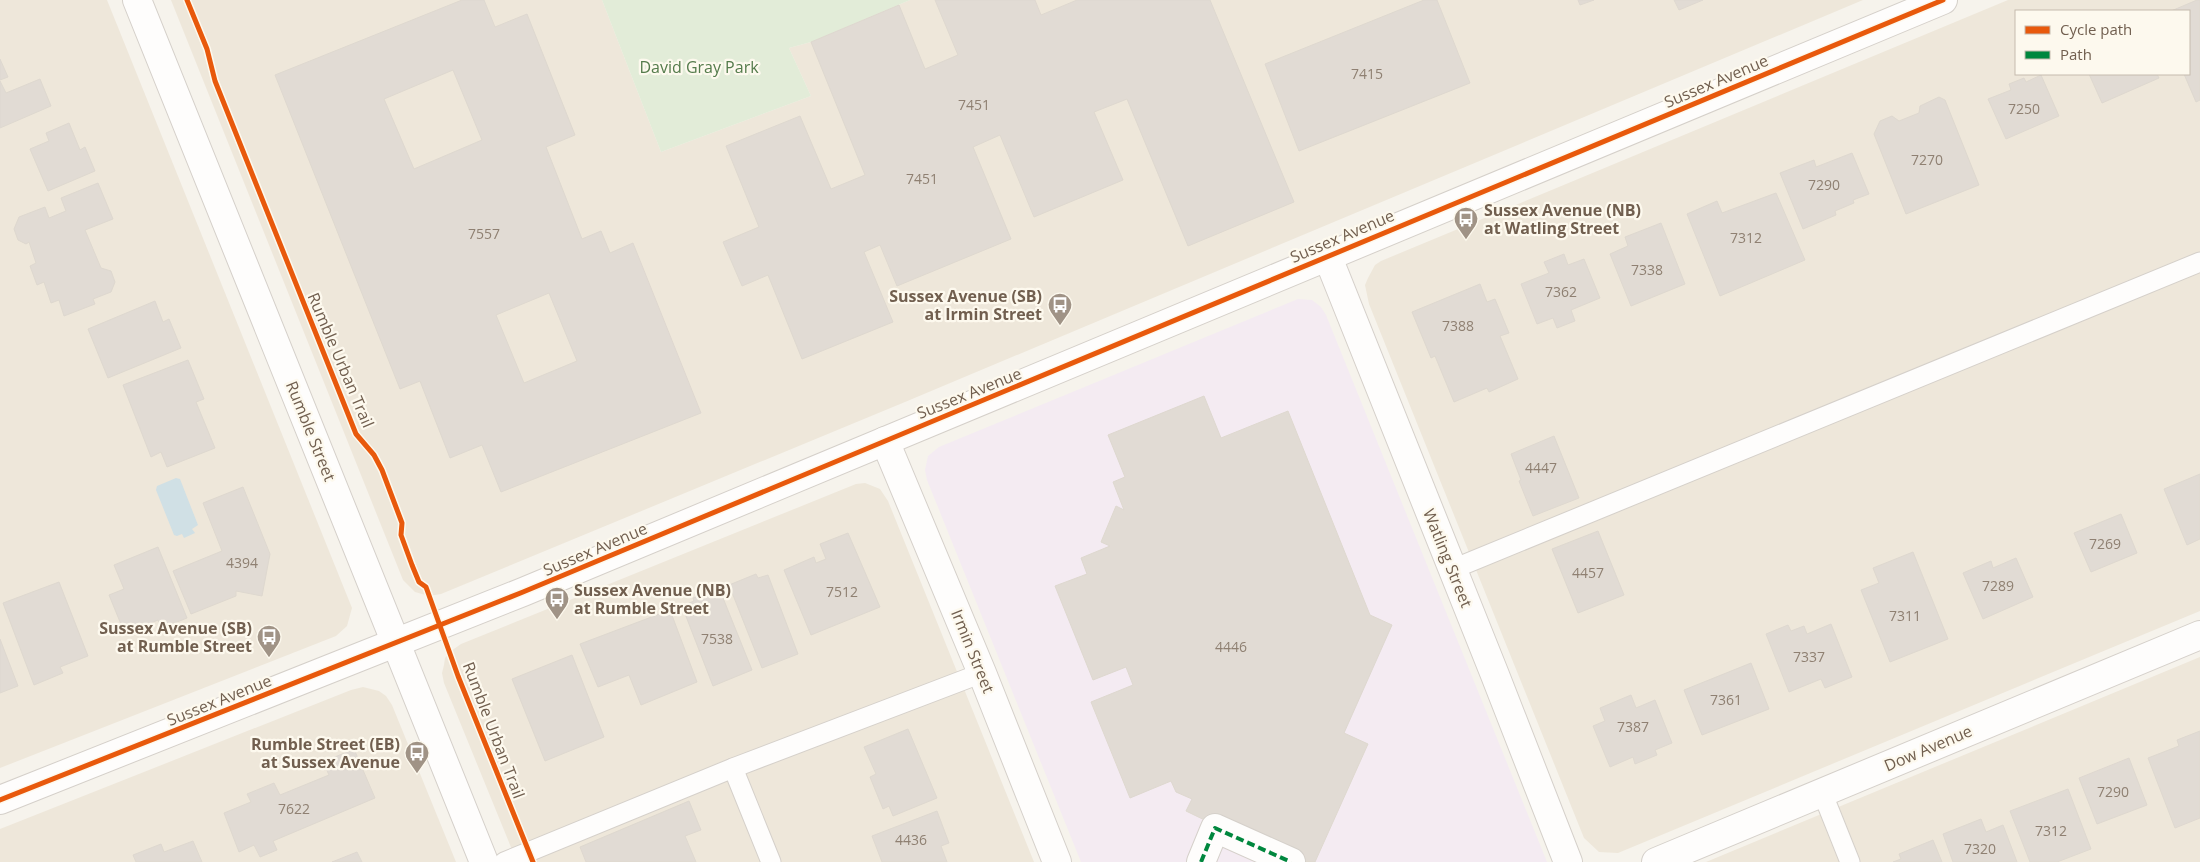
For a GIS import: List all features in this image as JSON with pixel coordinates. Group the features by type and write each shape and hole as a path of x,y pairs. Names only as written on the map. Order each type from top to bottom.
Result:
{"street":[{"name":"Rumble Street","path":"137,0 484,862"},
{"name":"Sussex Avenue","path":"0,800 523,592 1943,0"},
{"name":"Watling Street","path":"1327,256 1568,862"},
{"name":"Irmin Street","path":"885,441 982,673 1057,862"},
{"name":"Dow Avenue","path":"1656,862 2200,635"},
{"path":"1201,862 1215,828 1291,862"}],"lane":[{"path":"1453,569 2200,262"},
{"path":"504,862 733,768 982,673"},
{"path":"733,768 771,862"},
{"path":"1822,792 1850,862"}],"shaded area":[{"path":"0,0 107,0 352,608 347,626 336,636 0,768"},
{"path":"171,0 602,0 661,152 811,96 789,48 811,42 910,0 1863,0 905,402 441,594 429,596 415,592 403,580"},
{"path":"2008,0 2200,0 2200,611 1618,853 1599,852 1584,838 1369,304 1365,285 1375,265"},
{"path":"1298,299 1312,300 1321,307 1326,315 1547,862 1081,862 927,480 925,470 928,456 939,447"},
{"path":"176,478 180,479 198,525 192,529 195,533 184,538 182,534 174,535 156,490 157,486"},
{"path":"865,483 880,489 888,501 1034,862 517,862 444,683 442,673 445,658 451,651 461,644 856,484"},
{"path":"2200,657 2200,862 1706,862"},
{"path":"363,687 379,691 386,696 392,705 456,862 0,862 0,829 351,690"}],"green space":[{"name":"David Gray Park","path":"602,0 910,0 811,42 789,48 811,96 661,152"}],"building":[{"path":"462,0 484,0 495,27 527,14 575,135 546,147 582,239 601,231 610,253 633,243 701,413 501,492 482,445 450,458 420,381 400,389 275,75","holes":["453,70 482,140 414,169 384,99","549,293 577,361 524,383 496,315"]},
{"path":"935,0 1035,0 1041,15 1077,0 1210,0 1294,202 1188,246 1127,99 1094,112 1123,180 1034,217 1000,135 973,147 1011,239 897,286 880,245 864,252 893,322 802,359 768,275 742,286 723,242 759,227 726,146 800,116 831,189 865,175 811,42 899,5 925,69 958,55"},
{"path":"1424,0 1437,0 1470,83 1299,151 1265,64"},
{"path":"1578,0 1594,0 1580,5"},
{"path":"1674,0 1703,0 1679,10"},
{"path":"2200,0 2200,100 2196,102 2184,75 2190,75 2190,10 2173,10"},
{"path":"0,59 8,77 0,80"},
{"path":"2041,75 2059,116 2006,139 1988,99 2011,90 2009,84 2024,78 2026,82"},
{"path":"2089,75 2158,75 2159,78 2102,103"},
{"path":"40,79 51,106 0,128 0,81 6,93"},
{"path":"1939,97 1945,100 1979,185 1906,214 1874,134 1880,121 1892,116 1899,121 1919,113 1920,106"},
{"path":"69,123 80,150 85,147 95,171 48,191 30,149 49,141 46,133"},
{"path":"1852,153 1869,194 1853,200 1854,203 1835,211 1836,215 1803,229 1780,173 1814,160 1816,167"},
{"path":"98,183 113,219 85,230 101,268 111,271 115,282 111,292 93,299 95,304 64,316 59,300 51,303 44,282 37,285 30,266 36,263 29,242 26,244 18,240 14,229 19,217 45,207 49,218 66,211 61,198"},
{"path":"1776,193 1805,260 1720,296 1687,214 1717,201 1722,213"},
{"path":"1661,223 1685,284 1631,306 1610,254 1628,246 1625,237"},
{"path":"1564,254 1568,265 1584,259 1600,298 1571,310 1575,321 1557,328 1553,318 1537,324 1521,284 1549,273 1544,262"},
{"path":"1480,284 1487,302 1495,299 1509,333 1500,336 1518,379 1489,392 1487,388 1454,402 1435,356 1431,358 1412,312"},
{"path":"155,301 163,322 169,319 181,348 108,378 88,329"},
{"path":"188,360 204,399 196,402 215,448 167,467 161,452 151,457 123,385"},
{"path":"1204,396 1221,438 1288,411 1370,615 1392,625 1344,733 1368,744 1315,862 1291,862 1186,811 1192,799 1176,792 1171,781 1130,798 1091,702 1133,685 1126,667 1093,680 1055,586 1087,574 1081,558 1110,546 1101,542 1116,506 1124,510 1113,482 1125,477 1108,435"},
{"path":"1554,436 1579,498 1533,516 1511,454"},
{"path":"2200,474 2200,539 2187,545 2164,489"},
{"path":"243,487 270,554 262,596 236,591 236,596 191,614 173,571 222,551 203,503"},
{"path":"2121,514 2137,553 2091,572 2074,533"},
{"path":"1598,531 1624,595 1578,613 1552,549"},
{"path":"848,533 880,607 811,635 784,570 814,557 816,563 826,559 820,544"},
{"path":"158,547 187,618 162,628 158,620 125,634 109,595 124,589 114,565"},
{"path":"1913,552 1948,639 1890,662 1861,590 1879,583 1873,568"},
{"path":"2016,558 2033,597 1983,619 1963,573 1991,561 1993,568"},
{"path":"756,574 758,578 768,575 798,654 762,668 729,585"},
{"path":"59,582 88,656 60,667 63,673 34,685 3,603"},
{"path":"719,588 752,670 713,686 682,606 694,601 693,598"},
{"path":"670,610 697,682 641,705 629,675 598,687 580,644"},
{"path":"1831,624 1852,677 1825,688 1821,679 1789,692 1766,634 1788,625 1791,631 1804,626 1807,634"},
{"path":"0,639 18,686 0,693"},
{"path":"572,655 604,737 545,761 512,679"},
{"path":"1751,663 1769,709 1702,735 1684,690"},
{"path":"1631,695 1636,708 1655,700 1672,743 1655,750 1657,755 1635,764 1633,757 1610,767 1593,726 1605,721 1600,708"},
{"path":"908,729 937,798 893,816 889,806 883,809 870,777 876,774 864,747"},
{"path":"2200,731 2200,818 2175,828 2148,758 2179,746 2177,740"},
{"path":"354,749 375,798 273,841 277,850 260,857 254,845 239,852 224,813 251,802 247,794 274,783 280,795 329,775 323,762"},
{"path":"2129,758 2147,805 2097,824 2079,778"},
{"path":"2068,789 2091,849 2057,862 2030,862 2010,811"},
{"path":"689,801 701,830 685,836 696,862 586,862 580,847"},
{"path":"937,811 949,843 941,846 947,862 882,862 872,836"},
{"path":"1981,819 1986,832 2003,825 2017,862 1953,862 1943,834"},
{"path":"1933,840 1942,862 1893,862 1901,859 1899,854"},
{"path":"193,841 202,862 136,862 133,855 161,844 164,852"},
{"path":"357,852 362,862 332,862"}],"marked path":[{"path":"1201,862 1215,828 1291,862"}],"cycle path":[{"name":"Rumble Urban Trail","path":"187,0 207,49 215,81 356,434 374,455 382,470 402,523 401,535 412,565 419,582 426,587 458,676 533,862"},
{"path":"0,800 523,592 1943,0"}],"place":[{"name":"Sussex Avenue (NB) at Watling Street","path":"1466,240"},
{"name":"Sussex Avenue (SB) at Irmin Street","path":"1060,326"},
{"name":"Sussex Avenue (NB) at Rumble Street","path":"557,620"},
{"name":"Sussex Avenue (SB) at Rumble Street","path":"269,658"},
{"name":"Rumble Street (EB) at Sussex Avenue","path":"417,774"}]}
